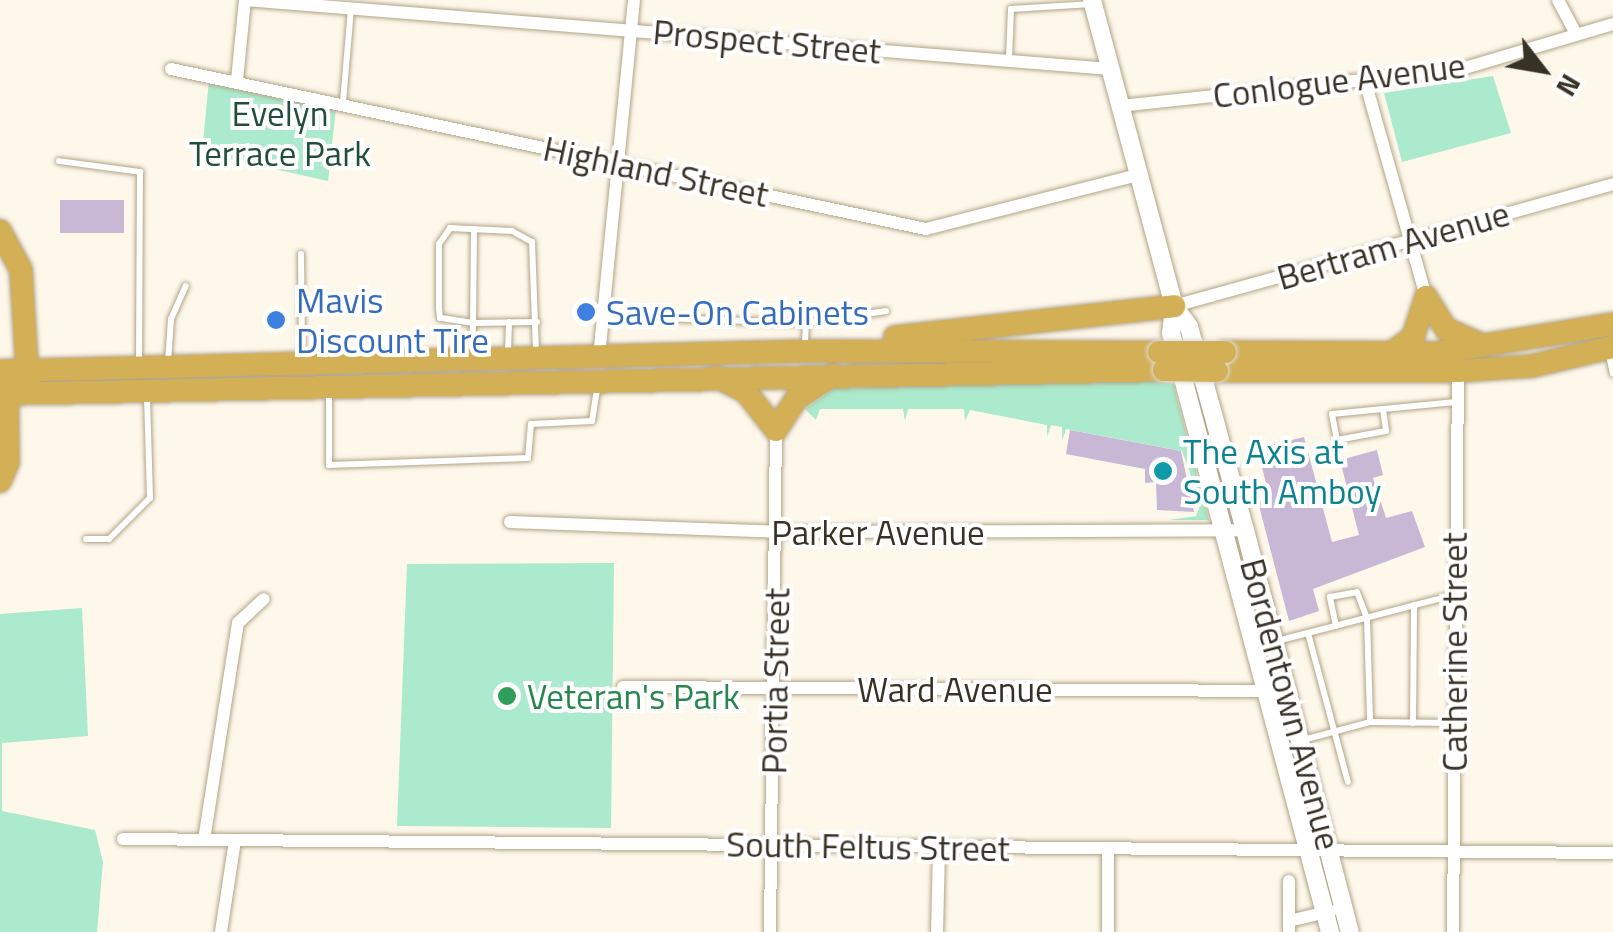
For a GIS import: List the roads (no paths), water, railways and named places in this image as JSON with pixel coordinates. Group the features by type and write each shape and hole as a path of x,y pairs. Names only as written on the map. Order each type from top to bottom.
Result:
{"highway":[{"path":"0,231 22,270 10,380 8,462 0,481"},
{"path":"1426,297 1456,337 1498,346"},
{"path":"1388,356 1412,337 1426,297"},
{"path":"10,380 328,384 598,369 805,350 1174,306"},
{"path":"1221,362 1388,356 1498,346 1613,324"},
{"path":"805,350 1458,371 1532,366 1610,348"},
{"path":"143,379 168,368 471,360 536,359 598,369 716,376 1162,361"},
{"path":"716,376 746,392 776,430 796,399 835,373"}],"street":[{"name":"Prospect Street","path":"244,0 1110,69"},
{"path":"237,80 244,0"},
{"path":"598,369 622,164 634,0"},
{"path":"1558,0 1576,34"},
{"name":"Bordentown Avenue","path":"1092,2 1174,306 1188,326 1218,430 1330,849 1334,910 1330,932"},
{"name":"Conlogue Avenue","path":"1120,106 1458,70 1613,24"},
{"name":"Highland Street","path":"171,69 343,102 926,229 1138,175"},
{"path":"1365,81 1426,297"},
{"name":"Bertram Avenue","path":"1174,306 1613,184"},
{"name":"Bordentown Avenue","path":"1174,306 1171,333 1263,691 1308,849 1334,910 1350,932"},
{"name":"Catherine Street","path":"1453,932 1458,371"},
{"name":"Portia Street","path":"770,932 776,430"},
{"path":"1198,430 1218,430"},
{"name":"Parker Avenue","path":"510,522 777,532 1225,534 1245,530"},
{"path":"204,840 238,623 264,599"},
{"name":"Ward Avenue","path":"623,687 1287,691"},
{"name":"South Feltus Street","path":"123,839 1613,853"},
{"path":"222,932 235,840"},
{"path":"1108,848 1108,932"},
{"path":"938,932 939,849"},
{"path":"1289,881 1289,926 1334,910"}],"lane":[{"path":"1008,60 1011,9 1092,2"},
{"path":"343,102 351,8"},
{"path":"59,162 140,172 143,379 150,498 109,539 86,539"},
{"path":"471,360 474,228"},
{"path":"536,359 537,322 532,242 512,231 443,231 440,318 473,323 537,322"},
{"path":"301,254 302,365"},
{"path":"168,368 171,319 186,286"},
{"path":"602,316 806,323 886,310"},
{"path":"508,360 509,322"},
{"path":"805,350 806,323"},
{"path":"1610,348 1613,374"},
{"path":"328,384 329,466 528,458 531,424 596,418 598,369"},
{"path":"1384,409 1386,431 1337,440 1332,414 1456,402"},
{"path":"1336,626 1334,594 1356,592 1368,618 1370,722"},
{"path":"1274,642 1455,594"},
{"path":"1413,722 1414,605"},
{"path":"1308,634 1348,782"},
{"path":"1300,740 1370,722 1454,724"}],"place":[{"name":"Save-On Cabinets","path":"586,312"},
{"name":"Mavis Discount Tire","path":"276,320"},
{"name":"The Axis at South Amboy","path":"1163,471"},
{"name":"Veteran's Park","path":"507,696"}],"park label":[{"name":"Evelyn Terrace Park","path":"280,133"}]}
